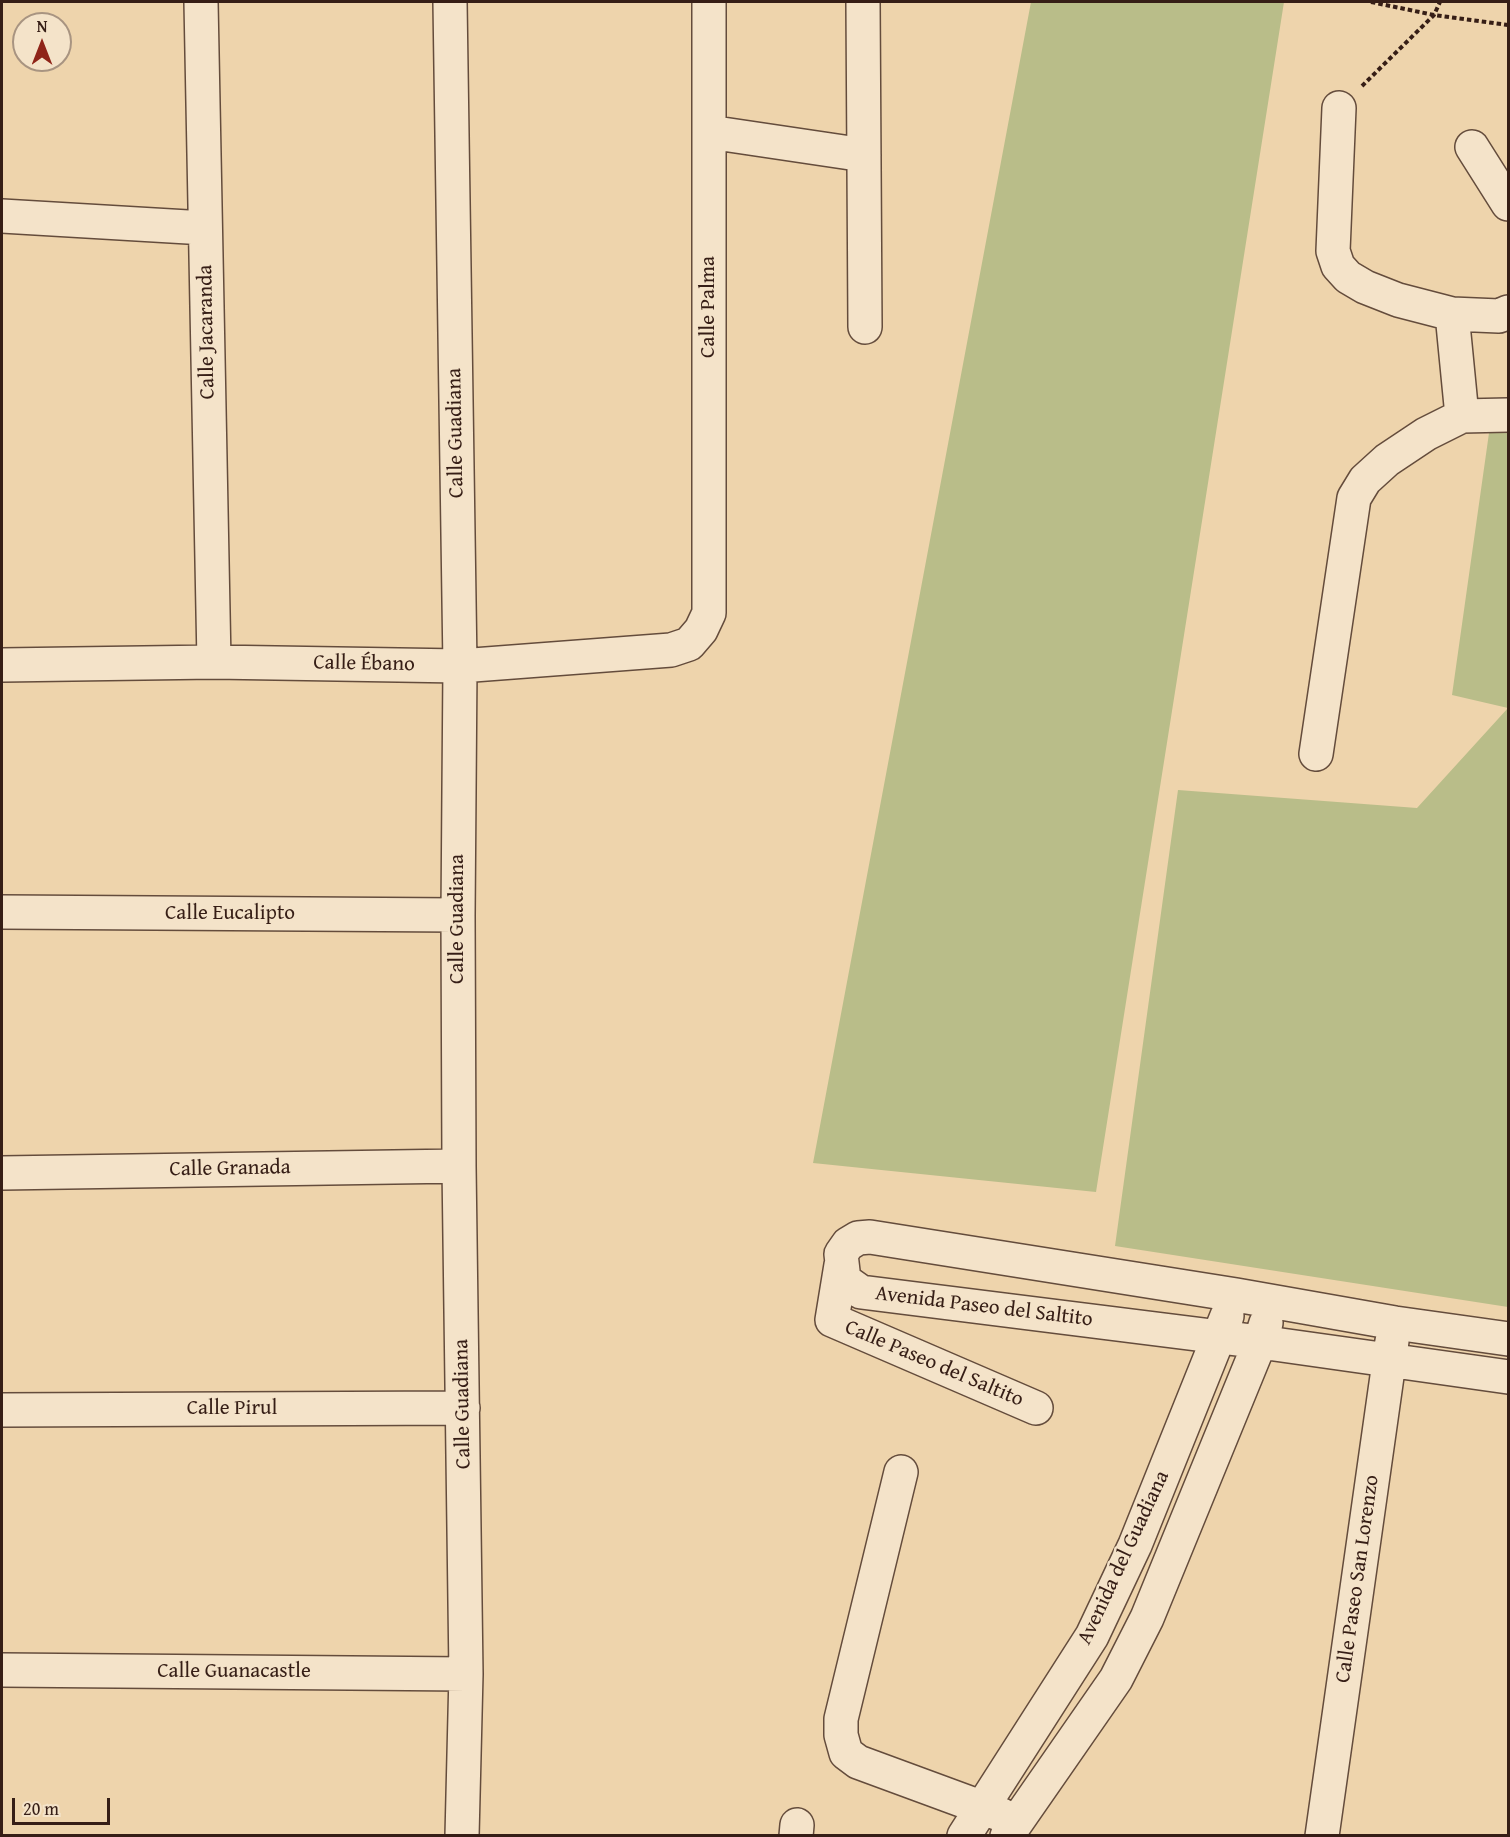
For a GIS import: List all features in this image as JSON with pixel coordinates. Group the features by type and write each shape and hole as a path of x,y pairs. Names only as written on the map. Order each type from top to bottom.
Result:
{"street":[{"name":"Calle Jacaranda","path":"201,2 214,662"},
{"name":"Calle Guadiana","path":"450,2 460,666 459,1166 466,1674 462,1836"},
{"name":"Calle Palma","path":"709,2 709,613"},
{"path":"863,2 865,327"},
{"path":"1339,108 1333,252 1338,266 1348,277 1365,288 1398,300 1452,314 1498,316 1509,312"},
{"path":"709,132 864,155"},
{"path":"1472,147 1509,204"},
{"path":"2,216 205,228"},
{"path":"1452,314 1462,416"},
{"path":"1316,753 1354,498 1365,480 1387,460 1426,434 1462,416 1509,415"},
{"name":"Calle Ébano","path":"2,665 214,662 460,666 671,650 689,644 701,630 709,613"},
{"name":"Calle Eucalipto","path":"2,912 458,915"},
{"name":"Calle Granada","path":"2,1173 459,1166"},
{"path":"841,1265 841,1254 848,1244 858,1238 870,1237 1236,1295 1395,1323 1509,1339"},
{"name":"Calle Paseo del Saltito","path":"841,1265 832,1320 1036,1408"},
{"name":"Avenida Paseo del Saltito","path":"841,1265 844,1280 861,1292 1219,1336 1509,1377"},
{"path":"1108,1322 1116,1276"},
{"name":"Avenida del Guadiana","path":"964,1836 1092,1636 1135,1545 1236,1295"},
{"name":"Avenida del Guadiana","path":"1012,1829 1116,1679 1147,1618 1260,1342 1272,1302"},
{"name":"Calle Paseo San Lorenzo","path":"1322,1836 1395,1323"},
{"name":"Calle Pirul","path":"2,1410 463,1408"},
{"path":"901,1472 841,1719 841,1735 846,1753 858,1762 982,1807 1012,1829"},
{"name":"Calle Guanacastle","path":"2,1670 466,1674"}],"path":[{"path":"1371,2 1434,15 1509,25"},
{"path":"1339,108 1434,15 1440,2"}],"green space":[{"path":"1031,2 1284,2 1096,1192 813,1163"},
{"path":"1489,433 1508,433 1508,708 1452,695"},
{"path":"1508,708 1508,1307 1115,1246 1178,790 1417,808"}]}
